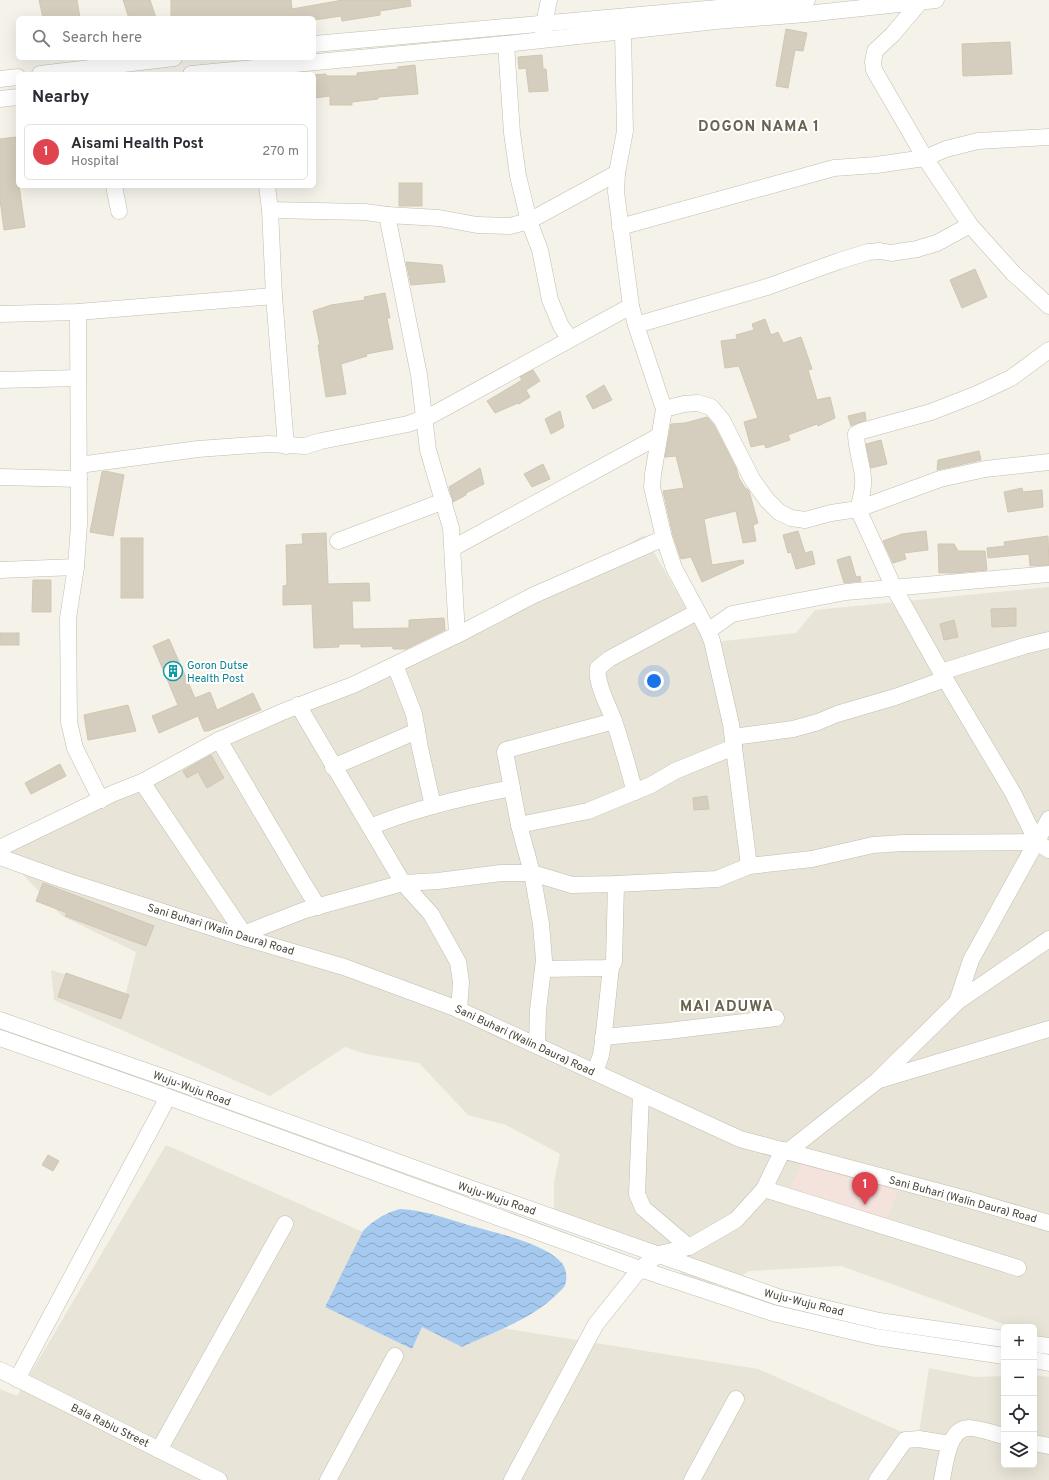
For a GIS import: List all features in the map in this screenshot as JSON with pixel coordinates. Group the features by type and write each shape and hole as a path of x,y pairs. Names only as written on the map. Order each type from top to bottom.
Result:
{"street":[{"path":"543,32 549,0"},
{"path":"230,72 506,44 543,32 807,0"},
{"path":"316,44 543,32 623,31 928,1"},
{"path":"928,1 875,51 873,62 874,70 925,158 970,225 1013,273 1049,306"},
{"path":"623,31 625,131 616,173 616,192 631,306 664,409 652,474 652,487 664,538 674,568 708,631 731,724 749,866"},
{"path":"506,44 518,176 529,221 540,250 550,300 561,326 570,339"},
{"path":"57,72 157,60"},
{"path":"0,79 16,77"},
{"path":"0,99 16,97"},
{"path":"620,227 834,168 876,165 925,158 946,149 978,141 1049,137"},
{"path":"270,210 365,212 387,215 439,218 477,225 510,226 529,221 616,173"},
{"path":"114,188 118,211"},
{"path":"267,188 286,446"},
{"path":"387,215 419,374 428,450 451,528 457,635"},
{"path":"636,325 710,302 768,287 868,252 880,251 891,253 917,249 937,243 970,225"},
{"path":"0,314 78,312 274,296"},
{"path":"0,477 79,472 198,449 266,444 305,446 321,441 408,424 454,403 631,306"},
{"path":"78,312 79,524 76,568 68,618 70,722 75,748 101,800"},
{"path":"1043,846 1014,793 943,675 894,588 858,509 864,478 856,444 856,434 931,412 977,394 1011,378 1049,350"},
{"path":"0,380 78,378"},
{"path":"664,409 684,404 698,403 711,407 722,420 752,479 767,500 779,512 791,518 805,520 831,513 858,509 940,479 984,470 1049,462"},
{"path":"453,548 659,436"},
{"path":"338,541 444,501"},
{"path":"0,848 142,782 219,740 298,706 353,685 457,635 534,595 664,538"},
{"path":"0,570 76,568"},
{"path":"708,631 732,614 846,592 1049,574"},
{"path":"635,792 614,722 598,681 596,674 598,668 609,659 698,612"},
{"path":"519,825 588,811 635,792 733,742 818,722 837,714 895,697 943,675 1024,646 1049,640"},
{"path":"395,665 414,714 433,806"},
{"path":"298,706 403,883 431,914 458,962 461,982 459,1010"},
{"path":"537,1045 538,1010 544,960 541,924 532,873 519,825 506,750 614,722"},
{"path":"333,767 417,731"},
{"path":"219,740 318,907"},
{"path":"142,782 241,935 305,910 403,883 438,881 501,873 532,873 572,884 616,884 717,878 749,866 812,859 874,845 903,843 1043,846"},
{"path":"370,827 396,816 476,794 512,788"},
{"path":"957,1002 971,960 1043,846 1049,819"},
{"name":"Sani Buhari (Walin Daura) Road","path":"0,857 64,880 344,968 459,1010 740,1139 970,1200 1049,1223"},
{"path":"595,1072 601,1055 611,966 614,962 616,884"},
{"path":"512,1480 596,1324 640,1269 659,1254 689,1247 736,1220 764,1189 785,1151 877,1081 957,1002 1049,939"},
{"path":"543,969 605,968 611,966"},
{"path":"603,1037 776,1018"},
{"name":"Wuju-Wuju Road","path":"0,1020 454,1183 778,1297 879,1321 1001,1340"},
{"path":"877,1081 1049,1030"},
{"name":"Wuju-Wuju Road","path":"0,1038 168,1097 640,1269 773,1314 876,1337 1001,1356"},
{"path":"641,1094 637,1194 642,1208 689,1247"},
{"path":"17,1379 168,1097"},
{"path":"764,1189 1018,1268"},
{"path":"159,1450 284,1224"},
{"path":"1037,1344 1049,1346"},
{"path":"328,1480 395,1356"},
{"path":"1037,1360 1049,1362"},
{"name":"Bala Rabiu Street","path":"0,1370 159,1450 201,1476 219,1480"},
{"path":"692,1480 736,1399"},
{"path":"942,1480 950,1444 958,1432 967,1428 1001,1435"},
{"path":"877,1480 905,1440 919,1439 950,1444"},
{"path":"1037,1444 1049,1446"}],"shaded area":[{"path":"644,535 706,643 796,633 815,610 1049,587 1049,1357 1044,1355 1037,1344 1037,1324 1004,1324 841,1266 749,1271 732,1283 708,1285 677,1282 687,1255 609,1230 554,1209 554,1182 560,1154 506,1125 468,1115 419,1063 366,1054 345,1047 270,1096 54,1000 51,970 126,993 136,952 62,916 0,850 260,715 464,641"},
{"path":"166,1145 363,1232 325,1307 412,1349 422,1327 462,1347 502,1328 758,1369 918,1439 929,1368 975,1377 1001,1376 1001,1468 1037,1468 1037,1375 1049,1377 1049,1480 0,1480 0,1389 17,1396"},
{"path":"803,1160 900,1187 886,1221 790,1188"}],"water":[{"path":"400,1209 434,1215 517,1239 542,1249 553,1255 563,1264 566,1282 562,1290 548,1303 525,1318 462,1347 422,1327 412,1349 325,1307 363,1231 380,1217"}],"building":[{"path":"39,0 77,0 80,16 43,16"},
{"path":"123,0 150,0 155,16 128,16"},
{"path":"171,0 291,0 292,9 343,0 410,0 411,6 380,11 380,15 342,21 341,16 316,20 316,16 171,16"},
{"path":"786,29 807,33 803,51 795,50 788,88 776,86"},
{"path":"1010,42 1012,74 963,76 962,44"},
{"path":"542,55 543,69 546,69 548,91 529,92 526,68 519,69 518,57"},
{"path":"415,65 418,94 378,97 378,99 352,102 352,105 330,105 330,96 316,98 316,75 357,76 357,73 398,69 398,67"},
{"path":"16,137 16,188 19,188 25,227 4,230 0,199 0,139"},
{"path":"399,183 422,183 422,206 399,206"},
{"path":"406,262 442,265 445,282 411,285"},
{"path":"975,269 987,297 962,308 950,280"},
{"path":"385,293 390,318 387,318 393,349 366,354 367,356 341,364 346,394 326,397 318,345 320,345 313,311 331,305 365,300 364,297"},
{"path":"765,319 771,335 778,332 783,343 801,337 812,369 808,370 817,400 830,397 835,418 818,426 817,424 788,435 790,440 766,448 764,444 751,447 744,422 758,418 739,366 725,368 721,341 737,339 736,335 754,330 752,324"},
{"path":"533,370 540,381 526,390 530,397 519,404 518,403 495,413 487,401 522,380 520,377"},
{"path":"604,385 612,400 593,409 586,396"},
{"path":"560,411 564,427 551,434 545,419"},
{"path":"865,412 866,420 851,426 848,416"},
{"path":"707,417 714,425 736,468 739,478 745,488 749,491 758,523 753,525 756,541 743,543 736,511 704,519 712,565 743,560 744,563 702,582 691,557 681,559 673,535 663,491 684,488 676,456 665,457 671,424 685,423"},
{"path":"881,440 887,464 871,468 866,444"},
{"path":"979,451 981,460 937,470 938,460"},
{"path":"543,464 550,479 532,487 524,474"},
{"path":"480,468 484,484 466,493 466,495 453,502 449,487"},
{"path":"105,471 124,475 113,536 90,532 102,472"},
{"path":"1022,488 1023,492 1042,490 1043,507 1008,512 1004,492"},
{"path":"798,531 805,553 812,551 815,564 796,569 791,552 788,553 783,535"},
{"path":"926,531 928,550 904,553 906,559 893,563 883,541 902,534"},
{"path":"326,533 328,584 369,583 370,601 352,601 353,629 409,628 409,620 444,618 445,630 406,649 393,649 392,646 361,647 361,644 339,644 339,647 314,648 312,604 283,605 283,586 287,585 286,545 303,544 302,534"},
{"path":"1048,536 1049,565 1030,566 1029,554 988,558 987,548 1005,546 1004,542"},
{"path":"121,538 143,538 143,598 121,598"},
{"path":"938,544 954,544 958,551 985,551 987,570 939,573"},
{"path":"850,556 856,577 860,576 861,581 844,583 837,560"},
{"path":"33,580 51,580 51,612 32,612"},
{"path":"1016,608 1016,626 992,627 991,609"},
{"path":"954,620 958,637 944,640 940,624"},
{"path":"0,633 19,633 19,645 0,645"},
{"path":"169,639 195,698 210,692 217,710 253,693 261,710 208,731 204,731 198,716 159,733 152,716 178,705 153,646"},
{"path":"128,705 136,731 88,740 84,715"},
{"path":"211,755 224,778 207,788 198,772 187,778 183,771"},
{"path":"60,764 66,776 31,794 25,783"},
{"path":"707,796 709,809 694,810 693,798"},
{"path":"43,883 154,926 146,946 65,916 67,913 36,901"},
{"path":"66,973 129,995 121,1019 58,997"},
{"path":"48,1155 59,1161 53,1171 42,1165"}],"place":[{"name":"Goron Dutse Health Post","path":"173,671"},
{"name":"Aisami Health Post","path":"865,1205"}],"district":[{"name":"DOGON NAMA 1","path":"759,126"},
{"name":"MAI ADUWA","path":"727,1006"}]}
